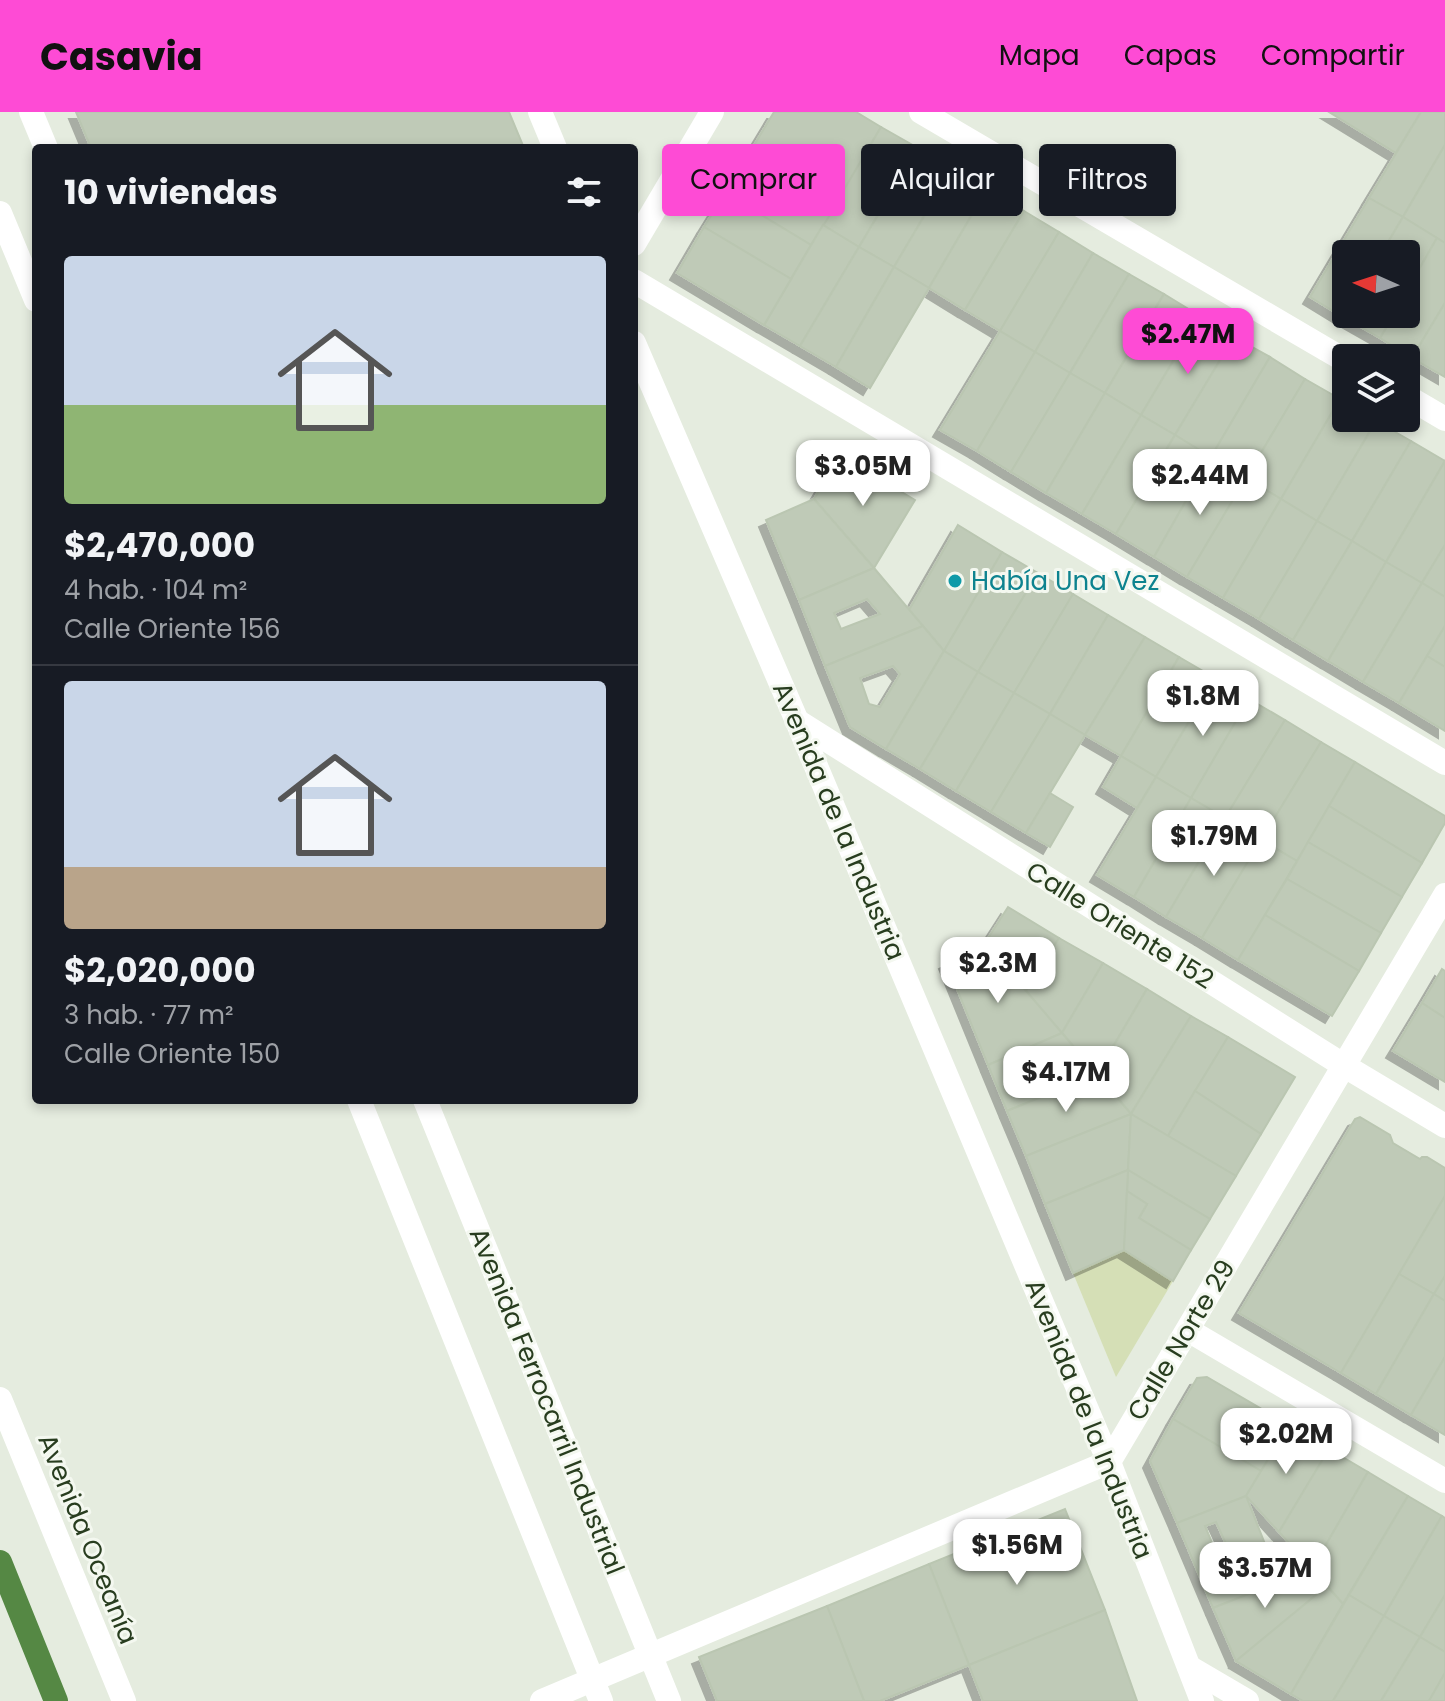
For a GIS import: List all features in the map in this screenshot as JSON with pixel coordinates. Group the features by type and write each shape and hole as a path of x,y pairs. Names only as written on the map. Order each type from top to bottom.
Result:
{"highway":[{"path":"0,1562 56,1701"}],"street":[{"path":"31,112 44,144"},
{"path":"540,112 553,144"},
{"path":"638,237 712,112"},
{"path":"921,112 1332,353"},
{"path":"0,213 32,290"},
{"path":"638,283 1445,763"},
{"name":"Avenida de la Industria","path":"638,352 1109,1462 1202,1701"},
{"path":"1420,404 1445,419"},
{"name":"Calle Oriente 152","path":"797,721 1445,1126"},
{"name":"Calle Norte 29","path":"1109,1462 1445,895"},
{"path":"361,1104 596,1690"},
{"name":"Avenida Ferrocarril Industrial","path":"427,1104 669,1701"},
{"path":"1188,1330 1445,1481"},
{"name":"Avenida Oceanía","path":"0,1399 124,1701"},
{"path":"542,1701 596,1690 649,1654 1109,1462"},
{"path":"1189,1667 1247,1701"}],"green space":[{"path":"1124,1250 1173,1281 1116,1377 1073,1273"}],"building":[{"path":"76,112 509,112 522,144 89,144"},
{"path":"774,112 856,112 881,127 871,144 861,144 861,162 845,189 845,144 755,144"},
{"path":"1329,112 1421,112 1396,153"},
{"path":"1421,112 1445,112 1445,145 1403,217 1369,198"},
{"path":"881,127 911,144 871,144"},
{"path":"1445,145 1445,243 1403,217"},
{"path":"861,161 861,216 877,216 859,247 823,225 828,216 845,216 845,188"},
{"path":"1369,198 1403,217 1389,240 1344,240"},
{"path":"1023,213 1059,232 1000,331 965,310"},
{"path":"711,216 763,216 811,245 791,279 704,227"},
{"path":"763,216 829,216 811,245"},
{"path":"877,216 924,216 894,267 859,247"},
{"path":"924,216 971,216 929,288 894,267"},
{"path":"971,216 1021,216 965,310 929,288"},
{"path":"1403,217 1437,238 1420,268 1420,240 1389,240"},
{"path":"823,225 859,247 800,346 764,325"},
{"path":"704,227 791,279 764,325 677,273"},
{"path":"1059,232 1093,253 1035,352 1000,331"},
{"path":"1437,238 1445,243 1445,303 1420,345 1390,344 1380,338 1386,328 1420,328 1420,268"},
{"path":"859,247 894,267 836,367 800,346"},
{"path":"1093,253 1129,274 1070,373 1035,352"},
{"path":"1332,260 1332,310 1310,297"},
{"path":"894,267 929,288 870,388 836,367"},
{"path":"1129,274 1164,294 1105,393 1070,373"},
{"path":"1164,294 1200,316 1141,415 1105,393"},
{"path":"1445,303 1445,377 1420,363 1420,345"},
{"path":"1200,316 1234,337 1175,435 1141,415"},
{"path":"1362,328 1386,328 1380,338"},
{"path":"1000,331 1035,352 977,451 940,430"},
{"path":"1234,337 1270,357 1211,457 1175,435"},
{"path":"1035,352 1070,373 1011,472 977,451"},
{"path":"1270,357 1305,379 1246,478 1211,457"},
{"path":"1070,373 1105,393 1046,493 1011,472"},
{"path":"1305,379 1332,394 1332,413 1281,499 1246,478"},
{"path":"1105,393 1141,415 1082,514 1046,493"},
{"path":"1332,413 1332,432 1370,432 1317,521 1281,499"},
{"path":"1141,415 1175,435 1116,534 1082,514"},
{"path":"1370,432 1395,432 1411,441 1352,541 1317,521"},
{"path":"1175,435 1211,457 1154,557 1116,534"},
{"path":"1411,441 1445,461 1386,562 1352,541"},
{"path":"840,455 915,500 874,568 814,499"},
{"path":"1211,457 1246,478 1187,577 1154,557"},
{"path":"1445,461 1445,545 1422,583 1386,562"},
{"path":"1246,478 1281,499 1223,598 1187,577"},
{"path":"814,499 874,568 799,600 766,520"},
{"path":"1281,499 1317,521 1259,619 1223,598"},
{"path":"1317,521 1352,541 1293,640 1259,619"},
{"name":"Había Una Vez","path":"958,525 1002,552 944,651 909,610"},
{"path":"1352,541 1386,562 1328,661 1293,640"},
{"path":"1445,545 1445,597 1422,583"},
{"path":"1002,552 1038,573 978,672 944,651"},
{"path":"1386,562 1422,583 1363,682 1328,661"},
{"path":"874,568 923,626 825,666 799,600","holes":["867,599 880,614 841,629 834,613"]},
{"path":"1038,573 1073,594 1014,693 978,672"},
{"path":"1422,583 1445,597 1445,626 1399,703 1363,682"},
{"path":"1073,594 1108,615 1050,714 1014,693"},
{"path":"1108,615 1145,637 1085,735 1050,714"},
{"path":"923,626 944,651 886,749 850,727 825,666","holes":["893,666 900,674 880,707 869,704 860,678"]},
{"path":"1445,626 1445,667 1427,656"},
{"path":"1145,637 1179,657 1121,756 1085,735"},
{"path":"944,651 978,672 920,769 886,749"},
{"path":"1427,656 1445,667 1445,731 1399,703"},
{"path":"1179,657 1215,678 1156,777 1121,756"},
{"path":"978,672 1014,693 956,791 920,769"},
{"path":"1215,678 1249,699 1191,798 1156,777"},
{"path":"1014,693 1050,714 991,812 956,791"},
{"path":"1249,699 1285,720 1225,818 1191,798"},
{"path":"1050,714 1085,735 1026,833 991,812"},
{"path":"1285,720 1321,742 1261,840 1225,818"},
{"path":"1321,742 1355,762 1297,861 1261,840"},
{"path":"1121,756 1156,777 1137,808 1103,787"},
{"path":"1355,762 1445,816 1445,823 1422,863 1329,806"},
{"path":"1156,777 1191,798 1134,897 1097,875"},
{"path":"1050,793 1073,807 1050,847 1026,833"},
{"path":"1191,798 1225,818 1166,917 1134,897"},
{"path":"1329,806 1422,863 1402,897 1308,842"},
{"path":"1225,818 1261,840 1202,938 1166,917"},
{"path":"1261,840 1297,861 1238,960 1202,938"},
{"path":"1308,842 1402,897 1381,933 1287,879"},
{"path":"1287,879 1381,933 1359,971 1265,915"},
{"path":"1008,907 1059,938 1026,991 985,943"},
{"path":"1265,915 1359,971 1332,1016 1238,960"},
{"path":"1059,938 1103,963 1062,1033 1026,991"},
{"path":"985,943 1062,1033 988,1065 946,962"},
{"path":"1103,963 1147,989 1097,1074 1062,1033"},
{"path":"1442,969 1445,971 1445,1018 1422,1003"},
{"path":"1147,989 1191,1016 1131,1114 1097,1074"},
{"path":"1422,1003 1445,1018 1445,1082 1393,1051"},
{"path":"1191,1016 1228,1037 1168,1136 1131,1114"},
{"path":"1062,1033 1097,1074 1007,1111 988,1065"},
{"path":"1228,1037 1295,1077 1261,1134 1195,1091"},
{"path":"1097,1074 1131,1114 1026,1156 1007,1111"},
{"path":"1195,1091 1261,1134 1236,1176 1168,1136"},
{"path":"1131,1114 1128,1170 1045,1204 1026,1156"},
{"path":"1131,1114 1236,1176 1210,1219 1128,1170"},
{"path":"1360,1117 1390,1135 1393,1143 1420,1159 1427,1157 1445,1168 1445,1196 1341,1373 1239,1313 1355,1119"},
{"path":"1128,1170 1210,1219 1191,1250 1139,1218 1147,1204 1127,1191"},
{"path":"1128,1170 1124,1250 1073,1273 1045,1204"},
{"path":"1127,1191 1147,1204 1139,1218 1191,1250 1173,1281 1124,1250"},
{"path":"1445,1196 1445,1276 1434,1294 1399,1274"},
{"path":"1399,1274 1434,1294 1376,1394 1341,1373"},
{"path":"1445,1276 1445,1301 1434,1294"},
{"path":"1434,1294 1445,1301 1445,1357 1411,1415 1376,1394"},
{"path":"1445,1357 1445,1435 1411,1415"},
{"path":"1207,1377 1289,1425 1261,1471 1173,1419 1197,1378"},
{"path":"1173,1419 1261,1471 1246,1496 1177,1523 1150,1461"},
{"path":"1289,1425 1329,1449 1279,1532 1246,1496"},
{"path":"1329,1449 1368,1472 1312,1569 1279,1532"},
{"path":"1368,1472 1408,1496 1343,1604 1312,1569"},
{"path":"1246,1496 1280,1582 1213,1608 1177,1523","holes":["1216,1522 1227,1546 1215,1550 1205,1526","1243,1554 1253,1578 1230,1587 1220,1562"]},
{"path":"1408,1496 1442,1516 1384,1616 1349,1595"},
{"path":"1065,1509 1105,1610 969,1665 929,1564"},
{"path":"1442,1516 1445,1518 1445,1595 1420,1637 1384,1616"},
{"path":"929,1564 969,1665 880,1701 864,1701 827,1606"},
{"path":"1312,1569 1327,1586 1236,1661 1213,1608"},
{"path":"1327,1586 1343,1604 1291,1694 1236,1661"},
{"path":"1349,1595 1384,1616 1333,1701 1303,1701 1291,1694"},
{"path":"1445,1595 1445,1652 1420,1637"},
{"path":"827,1606 864,1701 717,1701 699,1657"},
{"path":"1105,1610 1137,1701 983,1701 969,1665"},
{"path":"1384,1616 1420,1637 1381,1701 1333,1701"},
{"path":"1420,1637 1445,1652 1445,1673 1429,1701 1381,1701"},
{"path":"1445,1673 1445,1701 1429,1701"}],"place":[{"name":"Había Una Vez","path":"955,581"}]}
